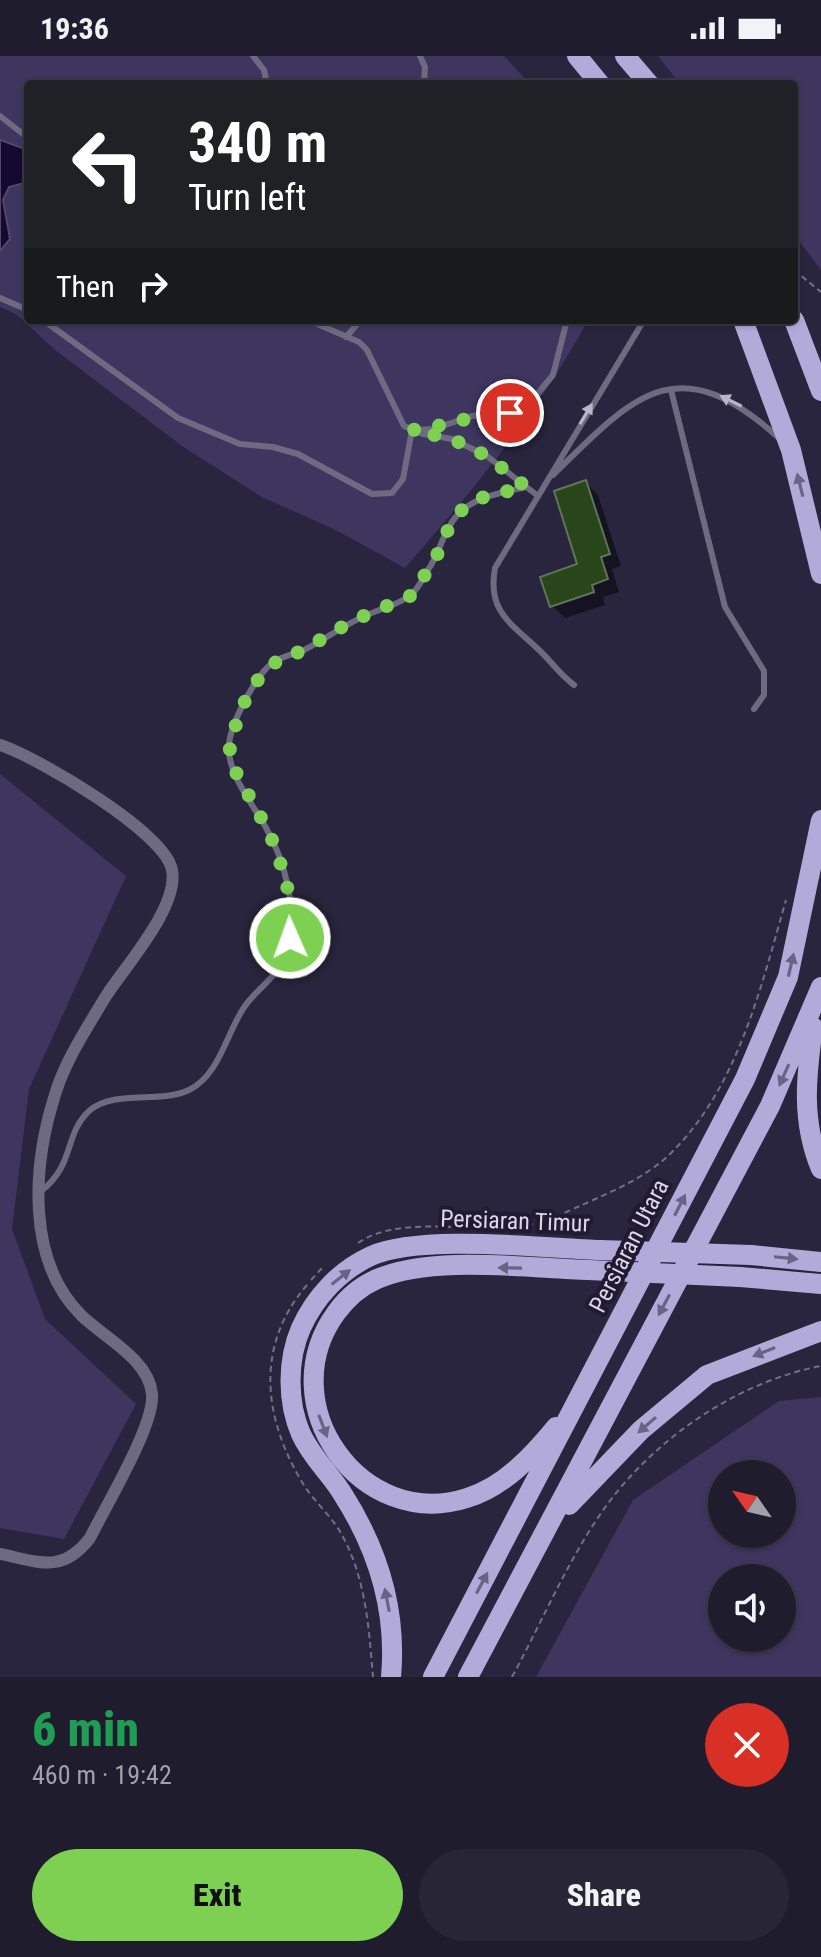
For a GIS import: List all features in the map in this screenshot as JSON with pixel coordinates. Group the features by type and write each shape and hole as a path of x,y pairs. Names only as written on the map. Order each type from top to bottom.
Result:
{"main road":[{"path":"577,56 597,80"},
{"path":"625,56 646,80"},
{"path":"744,324 791,450 821,574"},
{"path":"796,324 821,391"},
{"name":"Persiaran Utara","path":"433,1677 752,1065 788,977 821,820"},
{"path":"818,995 806,1086 806,1124 821,1169"},
{"path":"468,1677 770,1106 818,995"},
{"name":"Persiaran Timur","path":"391,1677 393,1632 386,1592 372,1551 340,1489 312,1456 296,1417 291,1370 296,1339 321,1293 372,1255 422,1245 751,1255 821,1262"},
{"name":"Persiaran Timur","path":"580,1398 519,1467 469,1498 441,1503 414,1500 368,1483 334,1449 323,1428 311,1377 316,1350 346,1299 375,1279 416,1266 588,1270 821,1284"},
{"path":"545,1534 633,1438 707,1375 821,1331"}],"street":[{"path":"0,745 23,753 138,826 157,842 172,869 169,900 99,1009 55,1093 39,1157 47,1261 60,1288 80,1314 135,1361 152,1392 151,1404 129,1460 80,1552 70,1560 57,1563 0,1554"}],"lane":[{"path":"253,56 264,70 266,80"},
{"path":"420,56 425,67 424,80"},
{"path":"0,116 24,135"},
{"path":"0,298 24,308"},
{"path":"49,324 178,418 240,444 298,454 372,494 392,493 403,479 412,430"},
{"path":"317,324 359,342 374,359 397,415 412,430 452,439 487,456 538,496"},
{"path":"346,337 357,324"},
{"path":"412,430 433,429 487,413 524,410 553,375 566,324"},
{"path":"574,685 518,633 499,611 491,589 495,568 642,324"},
{"path":"546,482 621,411 643,397 671,390 705,391 742,406 791,450"},
{"path":"671,390 725,607 760,661 766,682 764,695 754,709"},
{"path":"40,1192 62,1170 74,1133 91,1110 119,1100 188,1091 199,1081 218,1060 247,1003 272,977 287,951 290,918 287,882 270,834 232,765 229,743 245,701 261,675 283,656 300,652 352,621 410,596 434,562 450,525 465,506 486,496 526,487"}],"path":[{"path":"798,273 821,292"},
{"path":"512,1677 574,1557 606,1506 642,1464 688,1426 738,1395 799,1370 821,1366"}],"shaded area":[{"path":"0,56 504,56 526,80 24,80 24,321 0,307"},
{"path":"658,56 821,56 821,270 798,239 798,80 677,80"},
{"path":"0,140 24,149 24,183 9,187 3,200 10,239 0,251"},
{"path":"27,324 586,324 526,418 480,479 405,568 336,530 262,497 182,446 54,349"},
{"path":"0,774 126,876 29,1089 12,1229 45,1319 136,1404 64,1539 0,1528"},
{"path":"821,1397 821,1677 536,1677 633,1500 779,1401"}],"building":[{"path":"586,480 610,554 601,557 608,579 592,585 594,592 550,607 540,577 577,564 554,491"}],"route":[{"path":"290,938 287,882 270,834 232,765 229,743 245,701 269,665 283,656 300,652 352,621 410,596 434,562 450,525 465,506 486,496 526,487 487,456 452,439 412,430 433,429 487,413 510,413"}]}
